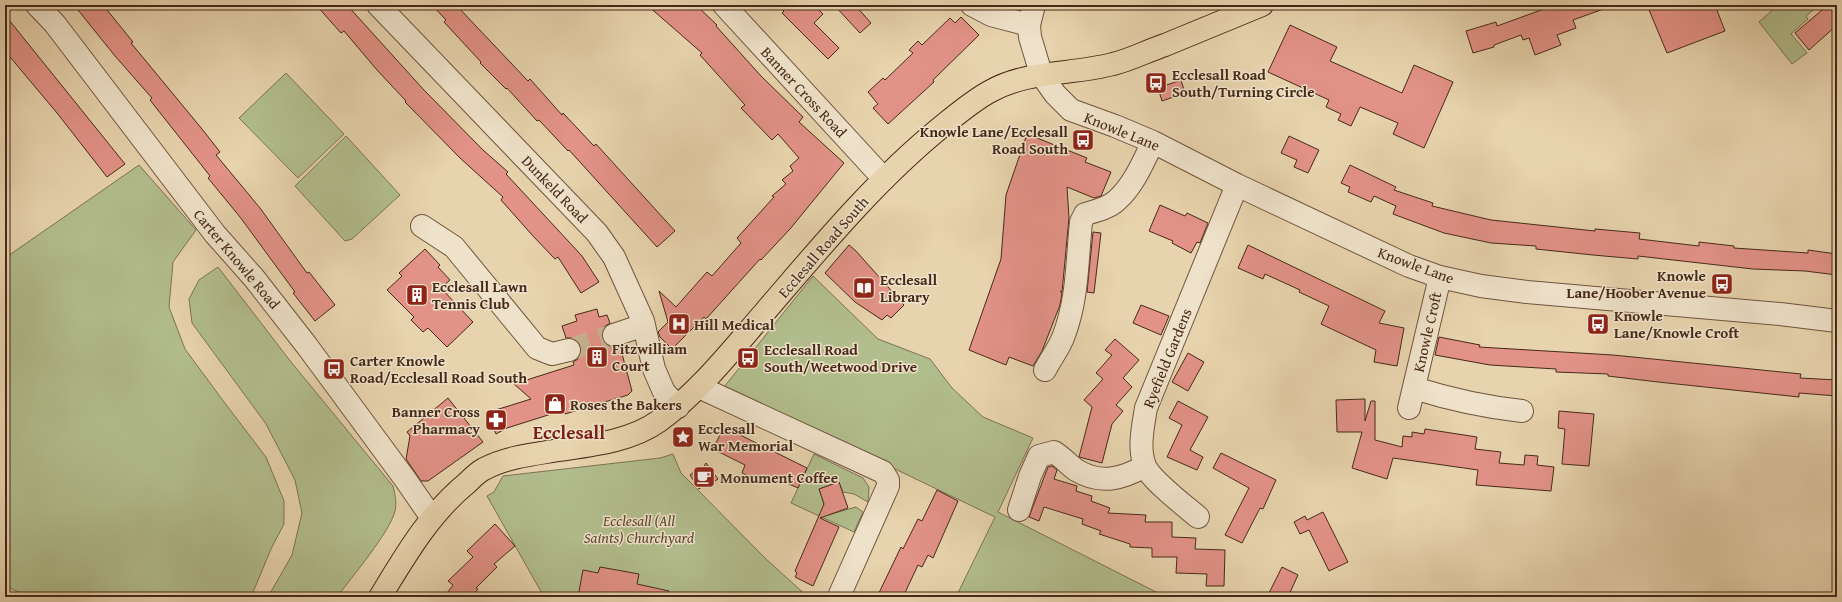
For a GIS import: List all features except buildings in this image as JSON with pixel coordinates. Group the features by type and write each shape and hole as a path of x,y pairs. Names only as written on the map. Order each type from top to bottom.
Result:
{"main road":[{"name":"Ecclesall Road South","path":"380,597 399,565 432,518 455,492 482,470 497,463 519,458 629,437 656,423 678,407 699,387 856,208 884,179 917,147 960,112 987,93 1013,81 1041,74 1114,64 1181,39 1262,5"}],"street":[{"name":"Carter Knowle Road","path":"37,5 55,24 215,234 254,278 307,346 432,518"},
{"name":"Dunkeld Road","path":"378,5 597,233 620,270 644,325 654,369 664,392 678,407"},
{"name":"Banner Cross Road","path":"724,5 884,179"},
{"path":"972,5 991,15 1031,15"},
{"name":"Knowle Lane","path":"1031,15 1030,37 1041,74 1055,95 1071,110 1153,142 1237,185 1379,252 1440,277 1480,286 1527,292 1772,313 1837,321"},
{"path":"1045,370 1064,336 1074,299 1081,222 1085,214 1101,209 1116,201 1135,179 1153,142"},
{"name":"Ryefield Gardens","path":"1198,517 1160,485 1145,466 1141,442 1146,408 1237,185"},
{"path":"422,226 454,247 537,348 552,354 569,350"},
{"name":"Knowle Croft","path":"1440,277 1411,398 1443,397 1498,408 1522,411"},
{"path":"614,335 644,325"},
{"path":"699,387 883,472 888,480 888,486 840,594"},
{"path":"1019,510 1030,476 1039,456 1054,452 1076,470 1090,476 1108,479 1128,475 1145,466"}],"green space":[{"path":"1778,5 1819,5 1806,16 1808,19 1791,34 1807,53 1792,64 1759,22"},
{"path":"286,73 344,134 298,178 239,118"},
{"path":"346,136 400,195 352,239 345,241 295,186"},
{"path":"139,165 196,230 173,262 169,307 185,349 266,457 284,501 284,524 271,549 251,597 30,597 5,586 5,258"},
{"path":"218,267 291,362 393,486 396,505 392,520 386,531 337,597 268,597 292,555 302,513 295,480 266,424 192,323 189,299 199,280"},
{"path":"813,276 878,339 930,359 952,388 983,417 1033,438 998,512 1166,597 956,597 995,517 724,387"},
{"name":"Ecclesall (All Saints) Churchyard","path":"673,454 681,473 766,559 808,597 544,597 487,496 494,492 503,476 660,458"},
{"path":"814,454 863,478 869,487 868,502 854,494 843,492 839,482 819,489 828,515 856,507 863,512 854,532 791,503"}],"tunnel":[{"path":"569,350 614,335"}],"place":[{"name":"Ecclesall Road South/Turning Circle","path":"1156,83"},
{"name":"Knowle Lane/Ecclesall Road South","path":"1083,140"},
{"name":"Knowle Lane/Hoober Avenue","path":"1722,284"},
{"name":"Ecclesall Library","path":"864,288"},
{"name":"Ecclesall Lawn Tennis Club","path":"417,295"},
{"name":"Hill Medical","path":"679,324"},
{"name":"Knowle Lane/Knowle Croft","path":"1598,324"},
{"name":"Fitzwilliam Court","path":"597,357"},
{"name":"Ecclesall Road South/Weetwood Drive","path":"748,358"},
{"name":"Carter Knowle Road/Ecclesall Road South","path":"334,369"},
{"name":"Roses the Bakers","path":"555,404"},
{"name":"Banner Cross Pharmacy","path":"496,420"},
{"name":"Ecclesall War Memorial","path":"683,437"},
{"name":"Monument Coffee","path":"704,477"}],"district":[{"name":"Ecclesall","path":"569,432"}]}
